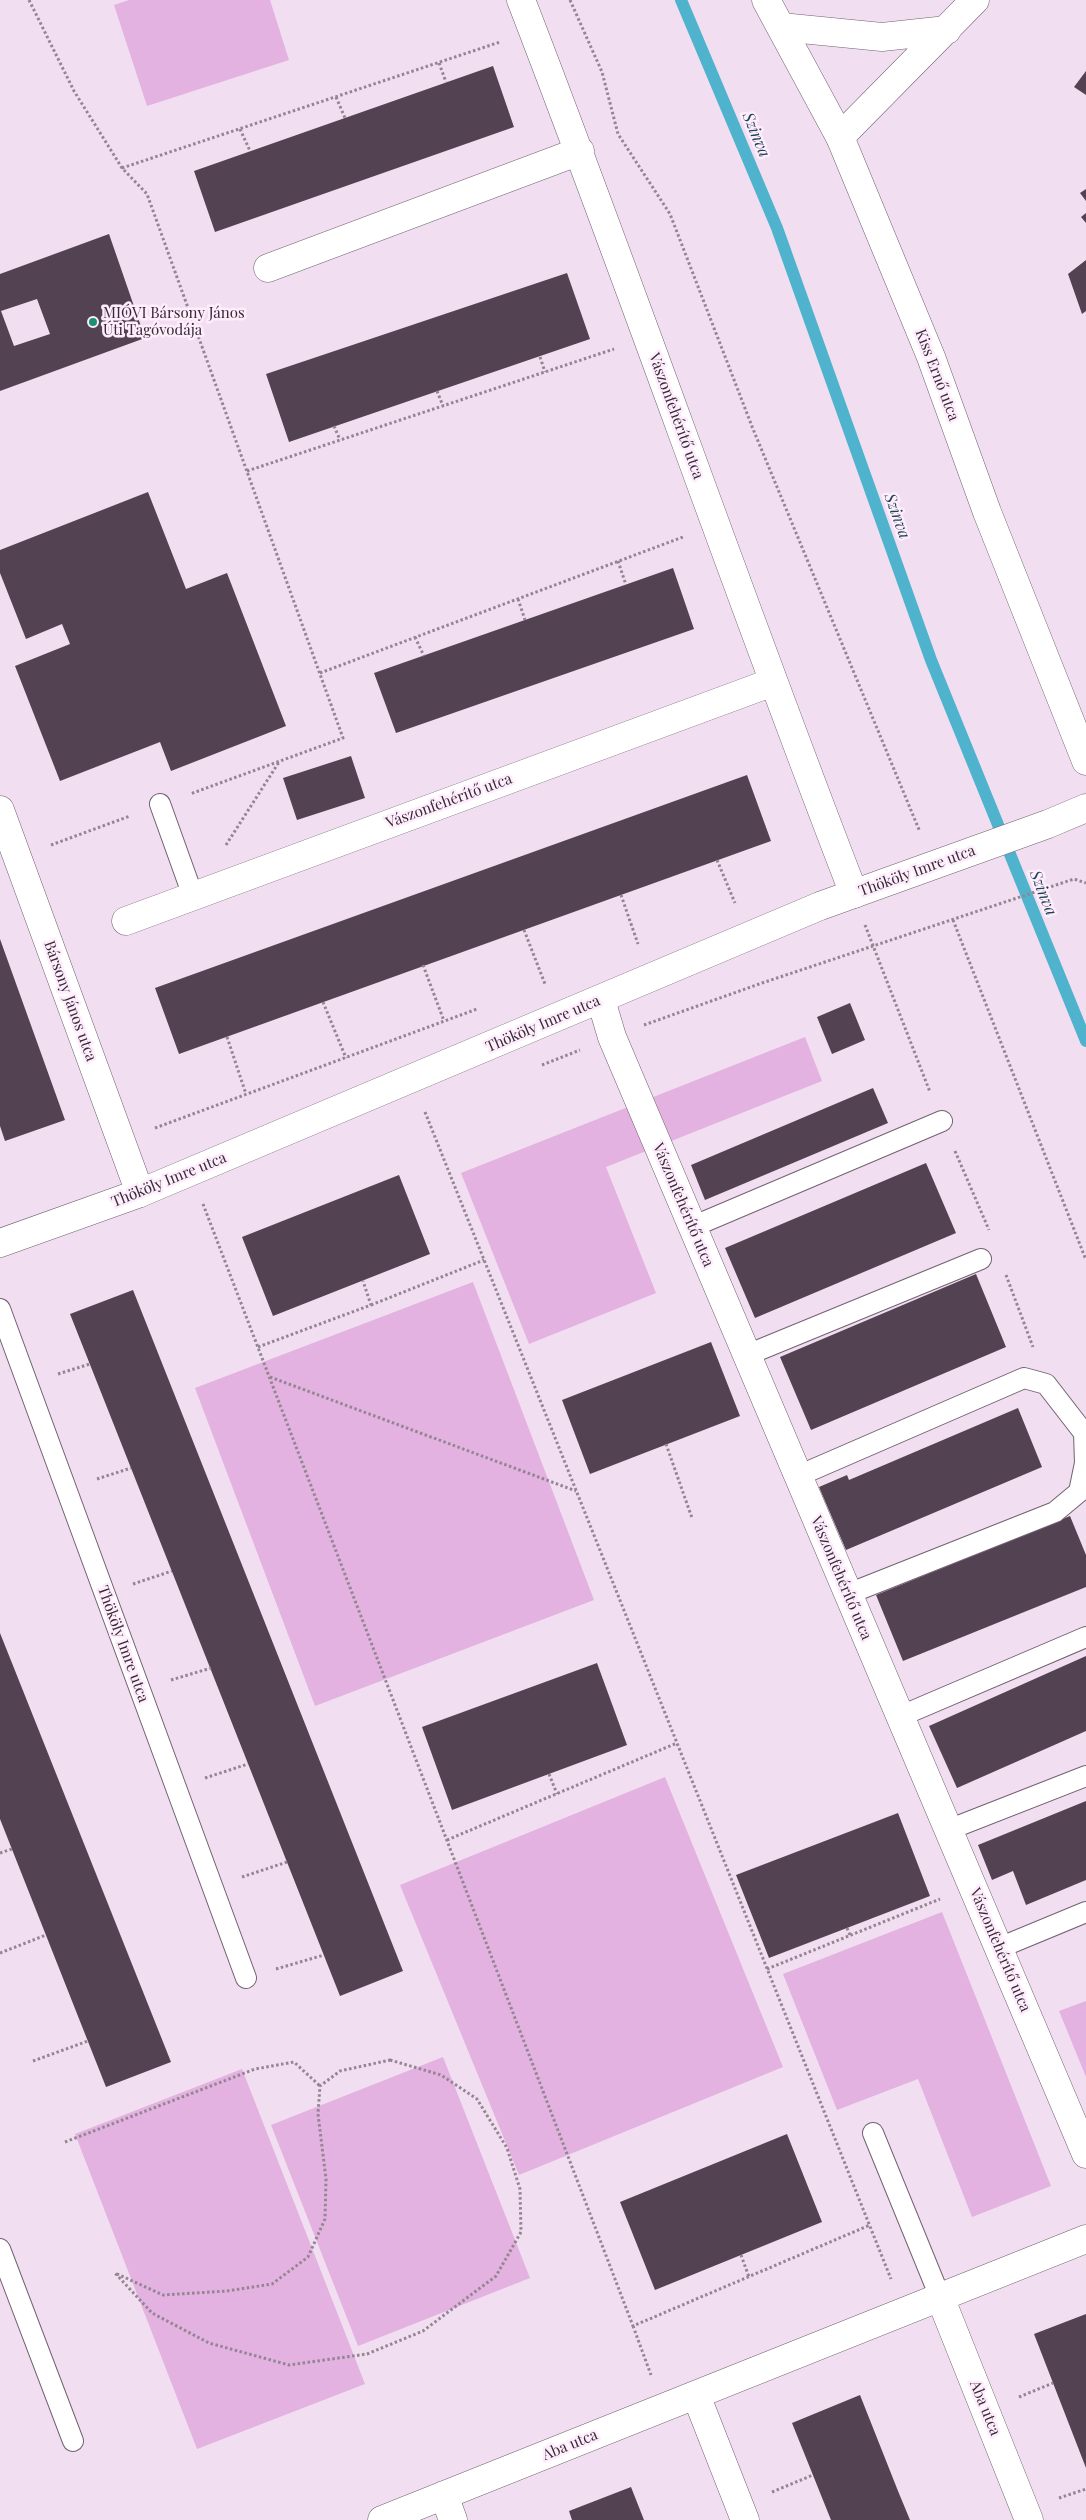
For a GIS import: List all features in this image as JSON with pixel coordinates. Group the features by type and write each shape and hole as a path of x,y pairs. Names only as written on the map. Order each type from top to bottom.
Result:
{"street":[{"name":"Vászonfehérítő utca","path":"521,0 580,151 772,682 854,894"},
{"name":"Kiss Ernő utca","path":"766,0 840,137 932,357 987,512 1086,761"},
{"path":"840,137 976,0"},
{"path":"781,27 882,37 948,30"},
{"path":"268,268 580,151"},
{"name":"Vászonfehérítő utca","path":"126,922 772,682"},
{"name":"Thököly Imre utca","path":"0,1243 140,1193 820,906 1048,824 1086,808"},
{"name":"Bársony János utca","path":"0,810 140,1193"},
{"name":"Vászonfehérítő utca","path":"601,1000 612,1037 1086,2154"},
{"name":"Aba utca","path":"382,2520 449,2508 696,2395 1086,2239"},
{"name":"Aba utca","path":"940,2297 1029,2520"},
{"path":"696,2395 742,2513"}],"lane":[{"path":"160,804 193,896"},
{"path":"692,1227 942,1120"},
{"path":"747,1355 981,1259"},
{"name":"Thököly Imre utca","path":"0,1309 246,1978"},
{"path":"798,1476 1024,1378 1046,1384 1084,1434 1085,1463 1079,1492 1056,1512 848,1594"},
{"path":"901,1716 1086,1637"},
{"path":"948,1830 1086,1776"},
{"path":"998,1948 1086,1912"},
{"path":"872,2133 940,2297"},
{"path":"0,2249 73,2441"}],"path":[{"path":"18,858 343,738 147,194 122,168 74,91 29,0"},
{"path":"570,0 602,72 618,134 670,214 753,429 923,841"},
{"path":"122,168 500,42"},
{"path":"439,63 446,82"},
{"path":"336,97 345,118"},
{"path":"240,129 250,151"},
{"path":"247,472 619,348"},
{"path":"540,356 545,372"},
{"path":"437,392 443,406"},
{"path":"334,426 340,440"},
{"path":"320,673 687,536"},
{"path":"618,561 626,585"},
{"path":"518,599 525,620"},
{"path":"416,637 424,656"},
{"path":"226,846 279,762"},
{"path":"717,860 735,904"},
{"path":"541,1065 612,1037 762,983 1074,879 1086,883"},
{"path":"620,895 640,950"},
{"path":"953,920 1086,1260"},
{"path":"524,930 545,985"},
{"path":"423,965 444,1021"},
{"path":"323,1002 346,1058"},
{"path":"227,1037 246,1094"},
{"path":"416,1115 434,1108"},
{"path":"425,1112 905,2311"},
{"path":"202,1201 633,2326 870,2225"},
{"path":"258,1347 484,1260"},
{"path":"362,1281 371,1305"},
{"path":"269,1377 576,1491"},
{"path":"666,1444 692,1518"},
{"path":"104,1593 172,1572"},
{"path":"139,1689 210,1668"},
{"path":"447,1840 677,1743"},
{"path":"175,1787 248,1764"},
{"path":"549,1774 557,1794"},
{"path":"0,1853 12,1849"},
{"path":"213,1887 287,1862"},
{"path":"768,1969 972,1886"},
{"path":"847,1928 850,1935"},
{"path":"0,1953 46,1935"},
{"path":"246,1978 324,1955"},
{"path":"33,2062 88,2041"},
{"path":"390,2060 441,2074 477,2099 507,2148 520,2188 522,2232 496,2276 423,2331 367,2354 289,2365 210,2344 152,2313 115,2273 163,2295 227,2291 272,2284 308,2257 325,2219 326,2178 318,2114 320,2086 340,2071 390,2060"},
{"path":"64,2142 255,2069 294,2062 320,2086"},
{"path":"740,2255 750,2277"},
{"path":"742,2513 813,2476"}],"shaded area":[{"path":"129,0 270,0 289,60 147,106 114,5"},
{"path":"805,1037 822,1081 606,1167 656,1293 529,1344 461,1173"},
{"path":"473,1282 594,1600 315,1706 195,1388"},
{"path":"665,1777 783,2067 519,2175 400,1885"},
{"path":"942,1912 1051,2186 972,2217 918,2079 837,2110 783,1974"},
{"path":"1086,2001 1086,2077 1059,2011"},
{"path":"443,2057 530,2278 358,2346 271,2125"},
{"path":"242,2069 365,2384 197,2449 75,2134"}],"building":[{"path":"493,66 514,127 215,232 194,171"},
{"path":"1086,71 1086,95 1074,87"},
{"path":"1086,189 1086,201 1080,193"},
{"path":"1086,213 1086,223 1081,217"},
{"name":"MIÓVI Bársony János Úti Tagóvodája","path":"109,234 145,338 0,391 0,274","holes":["37,299 50,334 14,346 1,311"]},
{"path":"1086,260 1086,311 1082,314 1068,274"},
{"path":"567,273 590,339 289,442 266,374"},
{"path":"148,492 186,589 227,573 286,726 171,771 160,742 60,781 15,666 70,644 62,624 26,639 0,573 0,550"},
{"path":"673,568 694,629 396,733 374,673"},
{"path":"351,756 365,798 297,820 283,778"},
{"path":"747,775 771,841 179,1054 155,988"},
{"path":"0,939 65,1120 5,1141 0,1126"},
{"path":"850,1003 865,1040 832,1054 817,1017"},
{"path":"873,1088 888,1123 705,1200 691,1165"},
{"path":"926,1163 956,1233 755,1318 725,1248"},
{"path":"399,1175 430,1254 273,1316 242,1237"},
{"path":"976,1274 1006,1347 811,1430 780,1357"},
{"path":"133,1290 403,1971 340,1996 70,1314"},
{"path":"711,1342 740,1416 590,1474 562,1400"},
{"path":"1018,1408 1042,1467 846,1550 819,1487 847,1475 849,1480"},
{"path":"1070,1516 1086,1555 1086,1587 903,1661 876,1595"},
{"path":"0,1633 171,2062 106,2087 0,1819"},
{"path":"1086,1656 1086,1731 957,1788 929,1726"},
{"path":"597,1663 627,1745 452,1810 422,1727"},
{"path":"1086,1801 1086,1880 1026,1905 1013,1871 992,1880 978,1845"},
{"path":"898,1813 930,1896 769,1958 736,1875"},
{"path":"787,2134 822,2222 655,2290 620,2202"},
{"path":"1086,2314 1086,2468 1034,2334"},
{"path":"860,2395 910,2520 831,2520 792,2423"},
{"path":"631,2487 644,2520 572,2520 569,2511"}],"waterway":[{"name":"Szinva","path":"681,0 777,228 931,660 1086,1041"}],"place":[{"name":"MIÓVI Bársony János Úti Tagóvodája","path":"93,322"}]}
